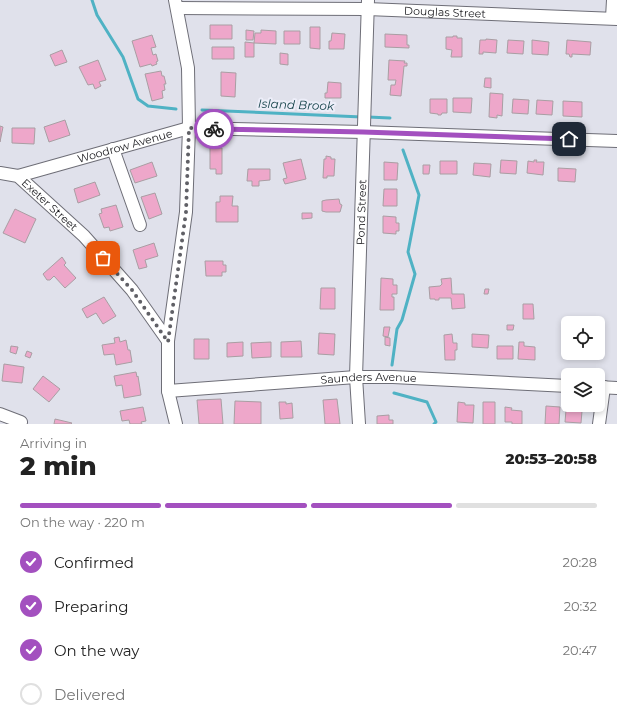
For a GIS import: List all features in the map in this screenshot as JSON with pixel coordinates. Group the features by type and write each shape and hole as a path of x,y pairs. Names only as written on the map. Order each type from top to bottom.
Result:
{"street":[{"path":"613,0 615,19"},
{"path":"176,4 188,68 189,128 186,212 168,342 168,391 176,424"},
{"name":"Douglas Street","path":"176,4 367,5 615,19"},
{"name":"Pond Street","path":"359,424 356,377 367,5"},
{"name":"Woodrow Avenue","path":"18,176 189,128 363,132 617,141"},
{"path":"113,149 140,225"},
{"name":"Exeter Street","path":"0,172 18,176 90,242 132,290 168,342"},
{"name":"Saunders Avenue","path":"168,391 356,377 421,378 561,386"},
{"path":"605,387 617,388"},
{"path":"599,424 600,412"},
{"path":"0,414 21,422 20,424"}],"building":[{"path":"210,25 232,25 232,39 210,39"},
{"path":"310,27 320,27 320,49 310,48"},
{"path":"246,30 254,31 253,40 246,40"},
{"path":"261,30 276,31 276,44 254,43 255,33 261,33"},
{"path":"284,31 300,31 300,44 284,44"},
{"path":"332,33 345,34 344,49 329,49 329,41 331,41"},
{"path":"385,34 407,35 407,45 409,45 409,48 385,47"},
{"path":"152,35 156,47 151,48 153,55 156,54 158,61 156,62 157,64 140,67 132,41"},
{"path":"453,36 462,38 462,57 451,57 452,50 446,49 446,37"},
{"path":"480,40 497,40 496,53 483,52 483,54 479,54"},
{"path":"508,40 524,41 523,54 507,53"},
{"path":"532,40 549,42 548,55 532,54"},
{"path":"567,40 591,42 590,55 572,54 572,57 570,57 569,54 566,54"},
{"path":"245,42 254,43 254,57 245,57"},
{"path":"212,47 234,47 234,59 212,59"},
{"path":"62,50 67,62 55,66 50,55"},
{"path":"280,53 288,54 288,65 280,64"},
{"path":"98,60 106,80 99,82 101,86 95,89 93,84 88,85 79,67"},
{"path":"389,60 405,61 404,63 407,63 407,66 404,66 401,96 390,95 391,85 395,85 396,80 388,80"},
{"path":"161,71 166,84 164,84 165,90 162,91 163,98 152,101 145,74"},
{"path":"221,72 236,73 235,97 221,96"},
{"path":"485,78 491,78 491,88 484,87"},
{"path":"328,82 341,83 341,98 325,98"},
{"path":"490,93 503,94 502,116 497,115 497,118 489,117"},
{"path":"453,98 472,98 471,113 453,112"},
{"path":"430,99 447,99 447,113 438,115 430,113"},
{"path":"513,99 529,100 528,114 512,113"},
{"path":"537,100 553,101 552,115 536,114"},
{"path":"563,101 582,102 582,117 563,116"},
{"path":"65,120 70,135 49,142 44,127"},
{"path":"0,126 3,127 0,142"},
{"path":"12,128 35,128 34,144 12,143"},
{"path":"210,148 222,148 222,174 216,174 216,169 210,169"},
{"path":"326,156 331,157 331,159 335,159 334,176 327,176 327,178 323,178 324,159 326,159"},
{"path":"301,159 306,179 285,184 283,179 287,178 283,163"},
{"path":"501,160 517,161 516,174 500,173"},
{"path":"534,160 537,160 536,162 544,162 543,175 527,173 528,161 534,162"},
{"path":"440,161 457,161 457,174 440,174"},
{"path":"152,162 157,176 135,183 130,170"},
{"path":"384,162 398,163 397,180 384,180"},
{"path":"474,163 491,164 490,177 473,175"},
{"path":"423,165 430,165 429,174 423,174"},
{"path":"558,168 576,169 575,182 558,181"},
{"path":"248,169 270,169 270,180 259,181 259,186 252,186 252,181 247,181"},
{"path":"95,182 100,195 78,203 74,189"},
{"path":"384,189 397,189 397,206 383,206"},
{"path":"155,193 162,214 149,219 141,197"},
{"path":"220,196 233,196 232,206 238,206 238,222 216,222 216,202 220,202"},
{"path":"339,199 340,204 342,205 340,212 322,211 322,201"},
{"path":"116,205 123,227 110,231 109,227 104,228 99,214 102,213 101,209"},
{"path":"15,209 36,219 25,243 3,233"},
{"path":"302,213 312,213 312,218 302,219"},
{"path":"383,216 396,217 396,223 399,223 399,231 396,231 396,234 383,233"},
{"path":"154,243 158,256 145,260 147,267 139,269 133,250"},
{"path":"62,257 66,263 64,265 76,278 65,288 54,276 50,280 47,280 43,274"},
{"path":"205,261 223,261 223,265 226,265 226,272 222,272 222,276 206,276"},
{"path":"381,278 393,279 393,285 397,285 397,294 392,294 392,297 394,297 394,310 380,310"},
{"path":"451,278 452,294 464,294 465,308 452,309 451,298 439,298 439,300 430,299 429,287 440,286 442,284 441,279"},
{"path":"321,288 335,288 335,309 320,309"},
{"path":"485,289 489,289 488,294 484,294"},
{"path":"104,297 116,316 103,324 96,313 87,318 82,309"},
{"path":"523,304 533,304 534,319 523,319"},
{"path":"507,325 514,325 513,330 507,330"},
{"path":"384,327 390,327 388,337 383,336"},
{"path":"319,333 335,334 334,355 318,354"},
{"path":"452,334 453,343 457,343 455,360 445,360 444,335"},
{"path":"472,334 489,335 488,348 472,347"},
{"path":"119,337 120,342 126,340 128,350 130,350 132,362 116,365 114,354 104,355 102,345 115,343 114,338"},
{"path":"385,337 390,338 390,346 385,345"},
{"path":"194,339 209,339 209,359 194,359"},
{"path":"301,341 302,357 281,357 281,342"},
{"path":"243,342 243,356 227,357 227,343"},
{"path":"271,342 271,357 252,358 251,343"},
{"path":"519,342 524,342 524,346 535,347 535,360 518,359"},
{"path":"11,346 18,347 16,354 10,352"},
{"path":"497,346 513,346 513,359 497,359"},
{"path":"27,351 32,353 30,358 25,356"},
{"path":"4,364 24,367 22,383 2,381"},
{"path":"136,372 141,395 124,398 122,385 116,386 114,376"},
{"path":"43,376 60,389 49,402 33,389"},
{"path":"221,399 223,424 199,424 197,400"},
{"path":"337,399 340,424 325,424 323,400"},
{"path":"235,401 261,402 261,424 234,424"},
{"path":"279,402 286,402 286,404 292,403 293,418 280,419"},
{"path":"458,402 465,403 465,405 474,405 473,423 457,422"},
{"path":"483,402 495,402 495,424 483,424"},
{"path":"546,406 560,407 559,424 545,424"},
{"path":"143,407 146,421 141,422 142,424 130,424 129,420 122,421 120,411"},
{"path":"505,407 512,408 511,410 522,411 522,424 505,422"},
{"path":"566,412 582,412 581,423 565,422"},
{"path":"389,415 389,420 393,420 393,424 377,424 377,416"},
{"path":"55,419 72,423 54,424"}],"waterway":[{"name":"Island Brook","path":"92,0 97,15 123,57 138,99 148,106 176,109"},
{"name":"Island Brook","path":"202,110 362,117"},
{"name":"Island Brook","path":"368,117 390,118"},
{"name":"Island Brook","path":"392,365 397,329 402,320 415,274 408,252 419,195 403,150"},
{"name":"Island Brook","path":"394,393 427,402 436,422 434,424"}],"way so far":[{"path":"103,258 132,290 168,342 186,212 189,128 214,129"}],"route":[{"path":"214,129 569,139"}]}
